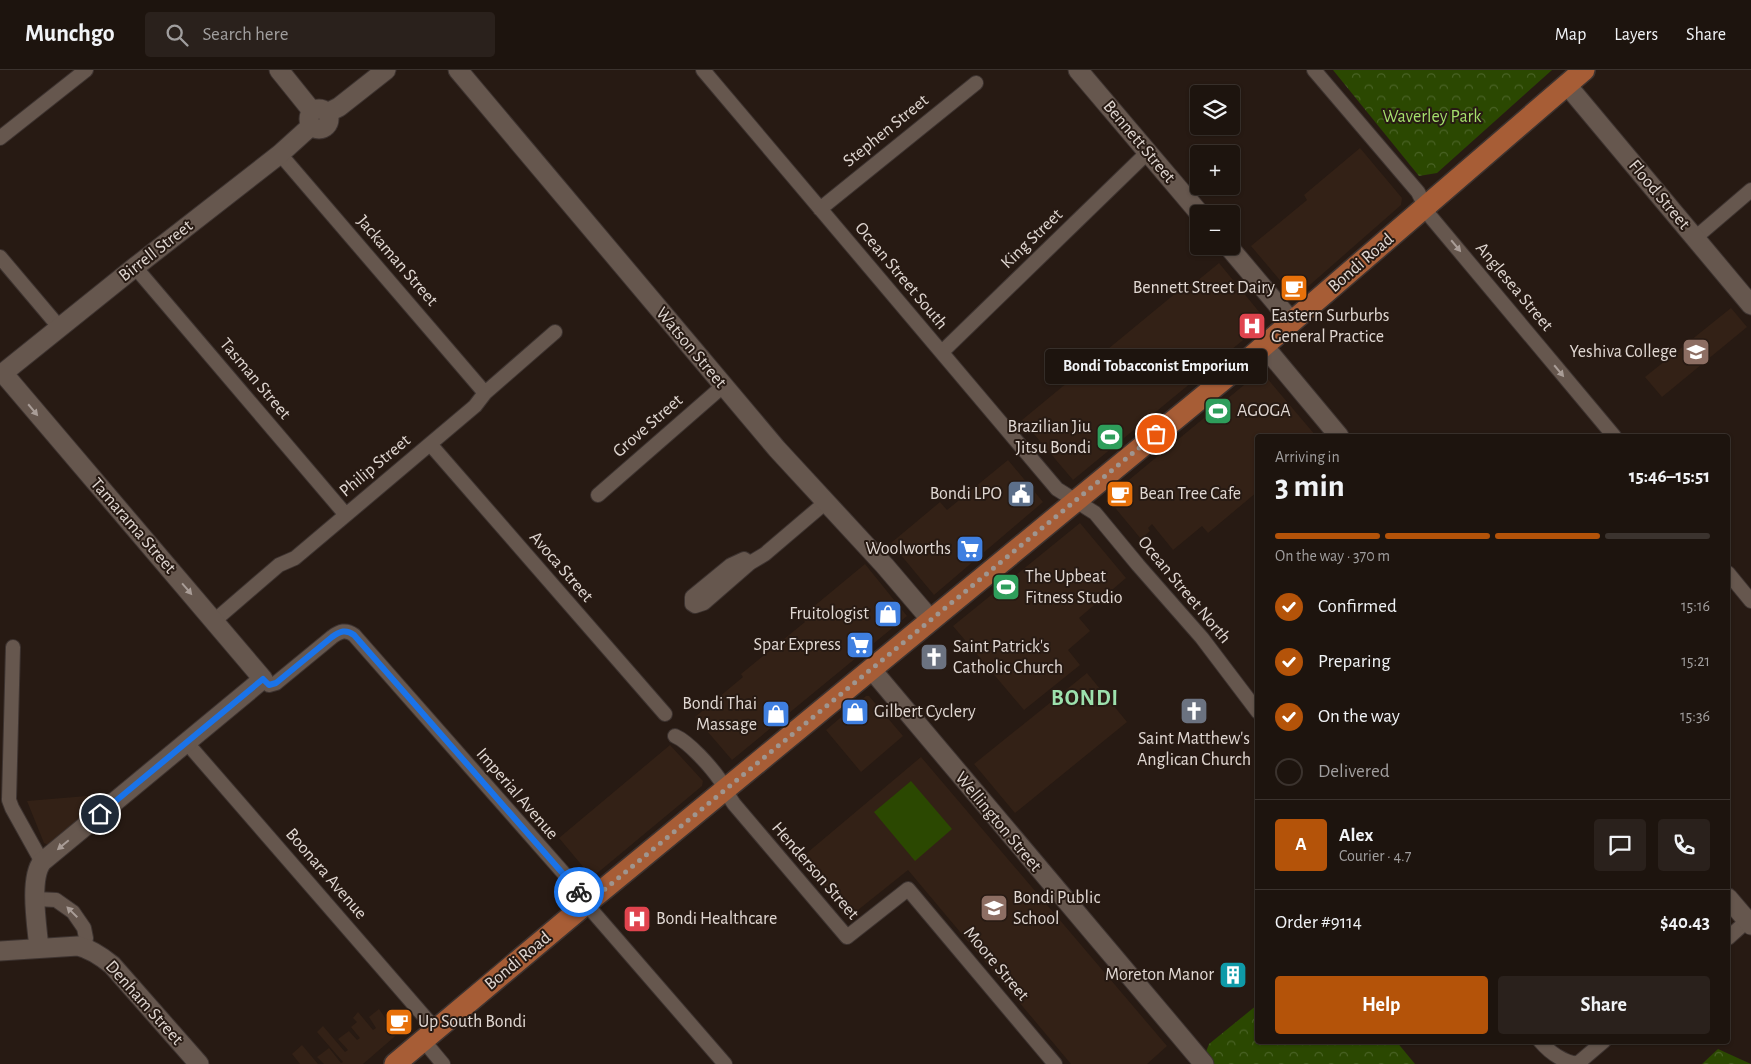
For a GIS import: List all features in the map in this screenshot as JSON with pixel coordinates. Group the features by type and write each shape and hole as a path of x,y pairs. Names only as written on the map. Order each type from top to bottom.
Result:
{"main road":[{"name":"Bondi Road","path":"395,1064 1264,346 1584,70"}],"street":[{"path":"0,138 86,70"},
{"path":"279,70 317,117"},
{"name":"Birrell Street","path":"1,374 280,154 317,117 339,107 386,70"},
{"name":"Watson Street","path":"458,70 777,449 885,566 931,620"},
{"name":"Ocean Street South","path":"703,70 1057,489 1076,500"},
{"name":"Bennett Street","path":"1078,70 1192,205"},
{"name":"Anglesea Street","path":"1314,70 1418,192 1430,216 1612,434"},
{"name":"Stephen Street","path":"820,209 976,83"},
{"name":"Flood Street","path":"1567,85 1751,305"},
{"name":"King Street","path":"942,352 1148,152"},
{"name":"Jackaman Street","path":"280,154 485,393"},
{"path":"1695,238 1751,190"},
{"path":"1236,255 1292,322"},
{"path":"0,257 60,328"},
{"name":"Tasman Street","path":"135,267 346,515"},
{"name":"Philip Street","path":"214,621 280,565 295,558 475,406 485,393 555,332"},
{"path":"1264,346 1337,434"},
{"name":"Tamarama Street","path":"1,374 263,679"},
{"name":"Grove Street","path":"598,495 723,386"},
{"name":"Avoca Street","path":"430,444 665,714"},
{"name":"Ocean Street North","path":"1076,500 1095,513 1138,565 1190,622 1255,708"},
{"path":"750,562 765,554 826,502"},
{"path":"1730,575 1751,601"},
{"name":"Imperial Avenue","path":"263,679 269,685 276,683 337,633 341,631 350,633 582,894 594,913 725,1064"},
{"path":"13,647 9,800 42,862"},
{"name":"Wellington Street","path":"872,670 1204,1064"},
{"path":"39,948 35,885 36,873 42,862 263,679"},
{"path":"675,736 683,739 690,746 720,780 726,791"},
{"name":"Boonara Avenue","path":"187,743 430,1035 443,1064"},
{"name":"Henderson Street","path":"726,791 734,804 848,937 908,889"},
{"name":"Moore Street","path":"908,889 1055,1064"},
{"path":"36,899 56,900 72,912 84,928 86,938 84,948"},
{"path":"1730,900 1749,923 1730,937"},
{"name":"Denham Street","path":"0,951 78,946 98,954 112,965 199,1064"},
{"path":"1542,1044 1552,1058 1577,1064 1600,1044"}],"shaded area":[{"path":"1360,148 1402,198 1401,205 1295,298 1251,246 1307,200 1304,195"},
{"path":"1219,263 1265,319 1265,322 1073,480 1022,420 1188,283 1191,286"},
{"name":"Yeshiva College","path":"1731,308 1747,327 1662,397 1645,377"},
{"path":"1261,371 1314,434 1255,434 1255,494 1208,533 1202,526 1173,550 1152,524 1148,528 1150,531 1141,539 1107,498"},
{"path":"1008,460 1043,502 934,595 891,543 940,502 947,510"},
{"path":"1080,523 1126,578 1079,618 1090,631 1068,650 1080,665 1024,710 953,626"},
{"path":"865,564 907,616 732,760 695,717 743,677 741,674 805,622 801,617"},
{"path":"1087,673 1127,722 1015,813 974,764"},
{"path":"866,696 869,696 903,736 861,772 826,730"},
{"path":"670,745 703,781 702,786 595,875 590,875 559,838"},
{"name":"Bondi Public School","path":"921,757 1167,1046 1147,1064 1071,1064 908,870 853,914 847,913 801,858"},
{"path":"99,795 99,802 48,845 44,843 27,801"},
{"path":"393,1008 408,1025 363,1064 324,1064 317,1057 329,1048 341,1063 343,1062 317,1032 323,1026 345,1052 348,1050 338,1039 349,1031 357,1040 360,1038 351,1027 357,1022 353,1018 358,1012 373,1030 376,1028 369,1017 379,1009 386,1019 389,1017 386,1013"},
{"path":"302,1045 318,1064 300,1064 292,1054"}],"green space":[{"name":"Waverley Park","path":"1333,70 1552,70 1437,173 1419,176"},
{"path":"911,781 952,829 915,861 874,812"},
{"path":"1255,1007 1255,1044 1398,1044 1415,1064 1204,1064 1202,1062 1209,1044"},
{"path":"1718,1049 1751,1064 1702,1064"}],"way so far":[{"path":"579,892 588,903 726,791 1156,434"}],"place":[{"name":"Bennett Street Dairy","path":"1294,288"},
{"name":"Eastern Surburbs General Practice","path":"1252,326"},
{"name":"Yeshiva College","path":"1696,352"},
{"name":"AGOGA","path":"1218,411"},
{"name":"Bondi Tobacconist Emporium","path":"1156,434"},
{"name":"Brazilian Jiu Jitsu Bondi","path":"1110,437"},
{"name":"Bondi LPO","path":"1021,494"},
{"name":"Bean Tree Cafe","path":"1120,494"},
{"name":"Woolworths","path":"970,549"},
{"name":"The Upbeat Fitness Studio","path":"1006,587"},
{"name":"Fruitologist","path":"888,614"},
{"name":"Spar Express","path":"860,645"},
{"name":"Saint Patrick's Catholic Church","path":"934,657"},
{"name":"Saint Matthew's Anglican Church","path":"1194,711"},
{"name":"Gilbert Cyclery","path":"855,712"},
{"name":"Bondi Thai Massage","path":"776,714"},
{"name":"Bondi Public School","path":"994,908"},
{"name":"Bondi Healthcare","path":"637,919"},
{"name":"Moreton Manor","path":"1233,975"},
{"name":"Up South Bondi","path":"399,1022"}],"district":[{"name":"BONDI","path":"1085,698"}],"route":[{"path":"100,814 263,679 269,685 276,683 337,633 346,631 354,635 579,892"}]}
